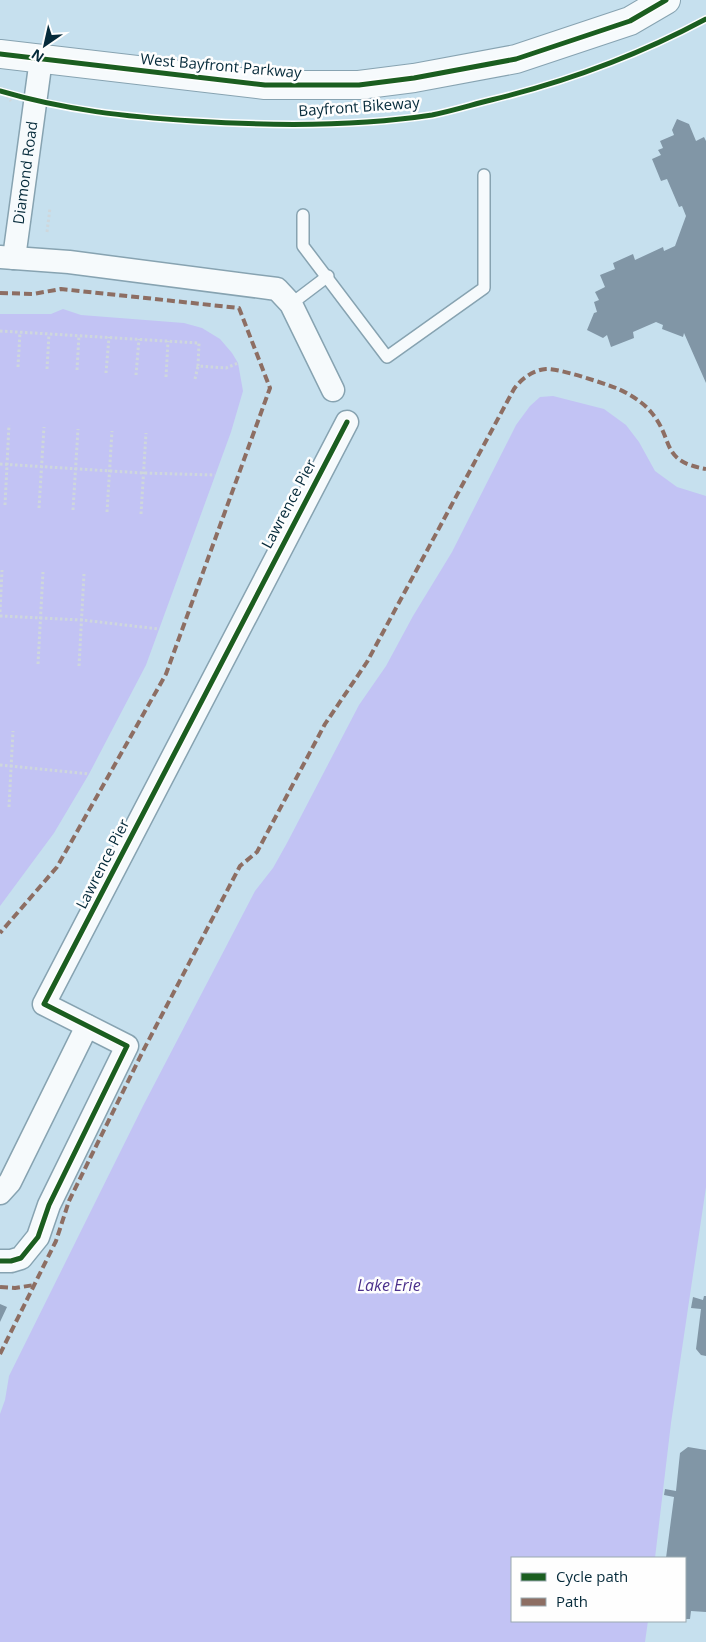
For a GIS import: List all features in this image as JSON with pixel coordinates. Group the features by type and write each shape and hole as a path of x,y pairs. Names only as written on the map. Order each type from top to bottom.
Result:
{"highway":[{"name":"West Bayfront Parkway","path":"0,54 265,85 360,85 414,78 516,59 630,21 666,0"}],"street":[{"name":"Diamond Road","path":"7,257 37,102 42,59"},
{"path":"7,257 263,285 277,289 291,304 334,390"},
{"name":"Lawrence Pier","path":"0,1261 11,1261 21,1258 38,1237 49,1205 127,1046 44,1004 347,422"},
{"path":"0,1193 10,1182 87,1026"}],"lane":[{"path":"303,215 303,246 328,276 387,357 484,288 484,175"},
{"path":"291,304 328,276"}],"path":[{"path":"0,90 37,102"},
{"path":"47,232 50,208"},
{"path":"0,331 199,343 198,366 195,379"},
{"path":"18,367 20,332"},
{"path":"47,369 49,334"},
{"path":"77,370 79,336"},
{"path":"106,373 109,337"},
{"path":"136,375 138,339"},
{"path":"166,376 168,341"},
{"path":"198,366 226,368 238,363"},
{"path":"5,505 9,425"},
{"path":"39,508 44,427"},
{"path":"73,510 78,429"},
{"path":"107,512 112,431"},
{"path":"141,514 146,433"},
{"path":"0,464 143,473 215,475"},
{"path":"0,612 2,570"},
{"path":"38,664 43,572"},
{"path":"79,666 84,574"},
{"path":"0,616 82,620 159,629"},
{"path":"9,806 13,731"},
{"path":"0,765 89,774"}],"water":[{"path":"63,309 81,315 184,323 202,328 220,339 232,353 238,363 243,391 231,432 146,665 89,774 54,833 0,906 0,314 51,314"},
{"name":"Lake Erie","path":"553,396 604,409 626,425 639,442 655,471 677,487 706,496 706,1187 671,1423 655,1557 511,1557 511,1622 648,1622 645,1642 0,1642 0,1414 5,1400 9,1376 143,1106 255,891 273,868 359,705 386,666 413,616 452,552 516,425 530,406 540,397"}],"building":[{"path":"677,119 689,124 696,141 704,137 706,141 706,383 684,333 683,337 662,329 663,325 656,322 633,332 634,338 611,347 607,335 603,338 587,330 594,313 597,312 594,302 599,300 595,292 605,287 600,275 615,269 613,263 633,254 635,260 663,247 664,251 675,246 686,216 682,206 679,207 667,179 661,181 652,159 661,155 658,150 663,148 660,141 674,135 672,130"},
{"path":"704,1296 706,1296 706,1356 701,1355 696,1349 701,1309 691,1308 693,1297 703,1300"},
{"path":"0,1304 7,1307 0,1322"},
{"path":"688,1447 706,1450 706,1612 691,1611 690,1619 686,1619 686,1557 666,1557 674,1497 664,1495 665,1489 676,1491 680,1453"}],"marked path":[{"path":"0,293 33,294 61,289 239,308 270,388 166,674 57,867 0,933"},
{"path":"0,1354 56,1241 69,1201 143,1051 240,866 257,852 325,724 367,662 517,385 532,373 552,369 616,388 635,398 651,412 674,455 681,461 706,469"},
{"path":"0,1287 15,1288 34,1285"}],"cycle path":[{"path":"0,54 265,85 359,85 414,78 516,59 630,21 666,0"},
{"name":"Bayfront Bikeway","path":"0,91 72,108 120,115 223,123 313,124 403,119 447,112 547,85 601,67 654,45 706,19"},
{"path":"0,1261 11,1261 21,1258 38,1237 49,1205 127,1046 44,1004 347,422"}]}
